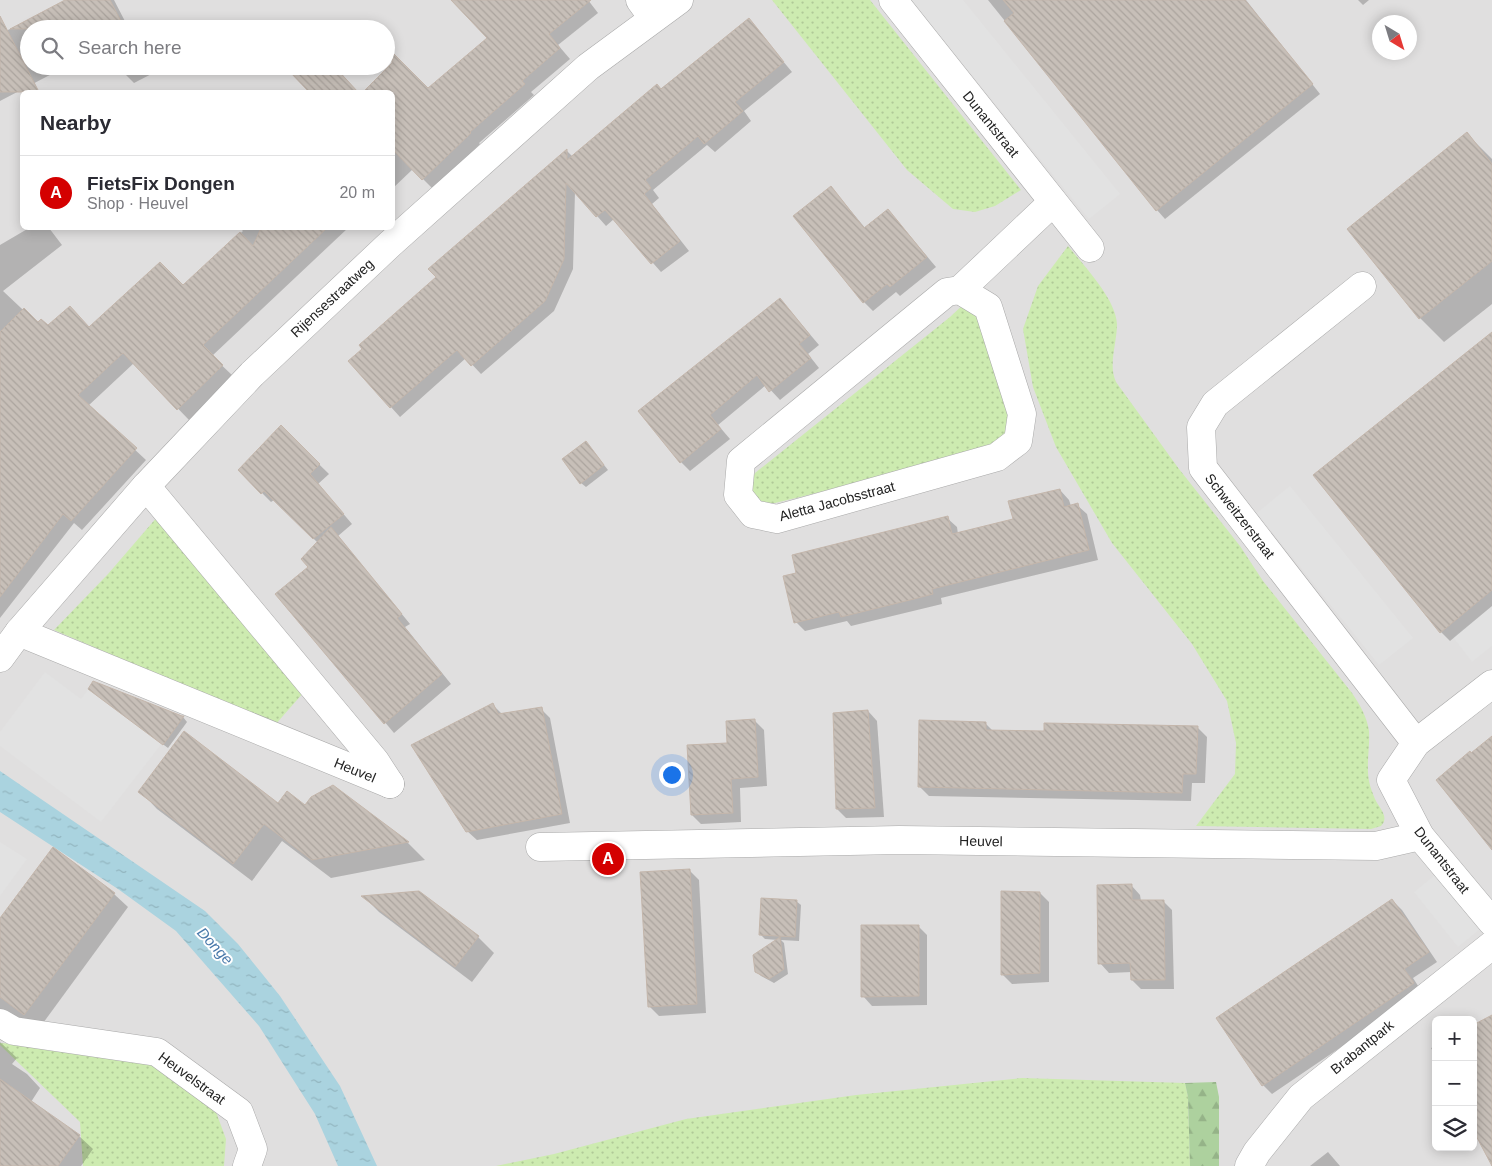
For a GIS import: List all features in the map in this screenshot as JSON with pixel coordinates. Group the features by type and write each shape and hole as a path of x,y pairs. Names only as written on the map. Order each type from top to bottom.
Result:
{"street":[{"name":"Rijensestraatweg","path":"19,632 146,486 252,374 390,244 588,67 646,9 679,0"},
{"name":"Dunantstraat","path":"893,0 1090,248"},
{"name":"Aletta Jacobsstraat","path":"960,290 988,307 1022,414 1018,440 997,457 777,519 753,514 738,495 741,461 947,292 960,290 1053,202"},
{"name":"Schweitzerstraat","path":"1362,286 1214,404 1201,427 1203,468 1416,743"},
{"name":"Heuvel","path":"19,632 390,784 375,761 146,486"},
{"path":"0,658 19,632"},
{"path":"1416,743 1492,684"},
{"name":"Dunantstraat","path":"1416,743 1391,780 1420,836 1492,922"},
{"name":"Heuvel","path":"540,847 899,840 1376,846 1420,836"},
{"name":"Brabantpark","path":"1249,1166 1257,1152 1301,1097 1492,945"},
{"name":"Heuvelstraat","path":"0,1023 14,1031 158,1052 239,1112 253,1149 247,1166"}],"shaded area":[{"path":"0,0 1492,0 1492,1166 0,1166"},
{"path":"911,0 963,0 1120,194 1089,219"},
{"path":"1290,486 1413,638 1379,665 1257,513"},
{"path":"1492,606 1492,646 1472,662 1453,637"},
{"path":"45,672 81,699 90,687 163,742 101,822 0,746 0,732"},
{"path":"0,842 27,859 0,896"},
{"path":"1435,875 1479,930 1458,947 1414,892"}],"green space":[{"path":"772,0 870,0 1021,190 995,206 975,212 953,209 907,170"},
{"path":"1068,246 1098,283 1115,314 1117,331 1113,368 1116,382 1179,469 1240,546 1263,581 1352,693 1360,707 1367,721 1369,731 1369,783 1384,816 1381,826 1371,829 1196,826 1235,774 1236,743 1227,701 1192,644 1112,543 1056,447 1033,387 1023,329 1038,286"},
{"path":"968,300 985,313 1014,437 991,451 775,503 754,504 748,489 755,473 950,317"},
{"path":"158,516 304,692 275,725 54,630 108,574"},
{"path":"0,1043 138,1052 213,1104 226,1139 224,1166 83,1166 80,1122"},
{"path":"1022,1078 1185,1083 1188,1097 1190,1166 496,1166 554,1154 686,1119 856,1095"},
{"path":"1216,1082 1219,1097 1219,1166 1190,1166 1188,1097 1185,1083"}],"water":[{"name":"Donge","path":"0,771 205,911 238,944 280,996 340,1086 377,1166 338,1166 315,1114 259,1026 176,931 118,889 0,812"}],"building":[{"path":"65,0 110,0 120,20 27,20"},
{"path":"451,0 591,0 549,34 560,48 522,81 525,84 470,132 422,180 395,152 395,90 365,90 380,75 395,75 395,55 428,88 487,38"},
{"path":"1003,0 1245,0 1313,84 1156,211 1004,21 1014,13"},
{"path":"0,16 20,55 20,75 30,75 38,90 0,92"},
{"path":"749,18 784,62 735,102 743,111 704,144 698,136 645,180 651,188 644,194 680,241 651,264 605,210 596,217 566,183 564,259 545,301 471,366 457,350 390,408 348,361 362,349 359,345 436,277 428,269 567,149 567,160 657,84 661,89"},
{"path":"20,24 20,29 10,29"},
{"path":"293,75 342,75 356,90 307,90"},
{"path":"1467,132 1492,164 1492,261 1419,319 1347,229"},
{"path":"831,186 864,228 888,209 927,257 890,287 887,284 863,303 793,216"},
{"path":"260,230 325,230 203,345 223,365 177,410 123,353 78,395 137,448 71,521 63,514 0,597 0,332 24,308 38,322 41,319 48,325 70,306 89,327 160,262 183,285 240,232 253,246"},
{"path":"780,298 810,335 799,344 811,358 769,392 757,375 710,415 721,429 680,463 638,411"},
{"path":"1492,332 1492,590 1440,633 1313,475"},
{"path":"281,425 320,464 310,474 344,514 313,539 264,491 261,494 238,470"},
{"path":"586,441 604,465 580,484 562,459"},
{"path":"1060,489 1064,507 1078,503 1089,550 932,589 933,594 914,599 841,617 839,612 794,623 783,576 796,573 792,555 948,516 952,534 1013,519 1008,501"},
{"path":"331,527 402,614 397,618 442,674 384,724 275,594 308,567 301,559"},
{"path":"93,681 184,716 163,745 88,689"},
{"path":"493,703 498,714 542,707 562,814 466,832 411,745"},
{"path":"868,710 875,808 836,809 833,713"},
{"path":"755,719 758,777 731,779 733,813 691,815 687,745 727,743 726,721"},
{"path":"919,720 986,722 986,730 1044,731 1044,723 1198,726 1196,774 1183,774 1182,793 918,787"},
{"path":"184,731 278,803 287,791 305,805 311,797 333,785 409,842 312,860 264,824 233,864 138,792"},
{"path":"1492,736 1492,850 1436,780 1470,751 1471,753"},
{"path":"53,847 115,893 24,1015 0,997 0,918"},
{"path":"690,869 697,1004 648,1007 640,872"},
{"path":"1132,884 1132,900 1164,900 1165,980 1131,980 1130,963 1098,964 1097,885"},
{"path":"419,891 479,936 455,967 361,896"},
{"path":"1001,891 1040,892 1040,973 1001,975"},
{"path":"761,898 797,900 795,937 759,935"},
{"path":"1392,899 1429,952 1404,969 1414,983 1262,1086 1216,1018"},
{"path":"861,925 919,925 919,996 861,997"},
{"path":"780,937 784,969 769,979 755,972 753,955"},
{"path":"1492,1015 1492,1166 1477,1138 1477,1023"},
{"path":"0,1079 80,1135 58,1166 0,1166"}],"place":[{"name":"FietsFix Dongen","path":"608,859"}]}
